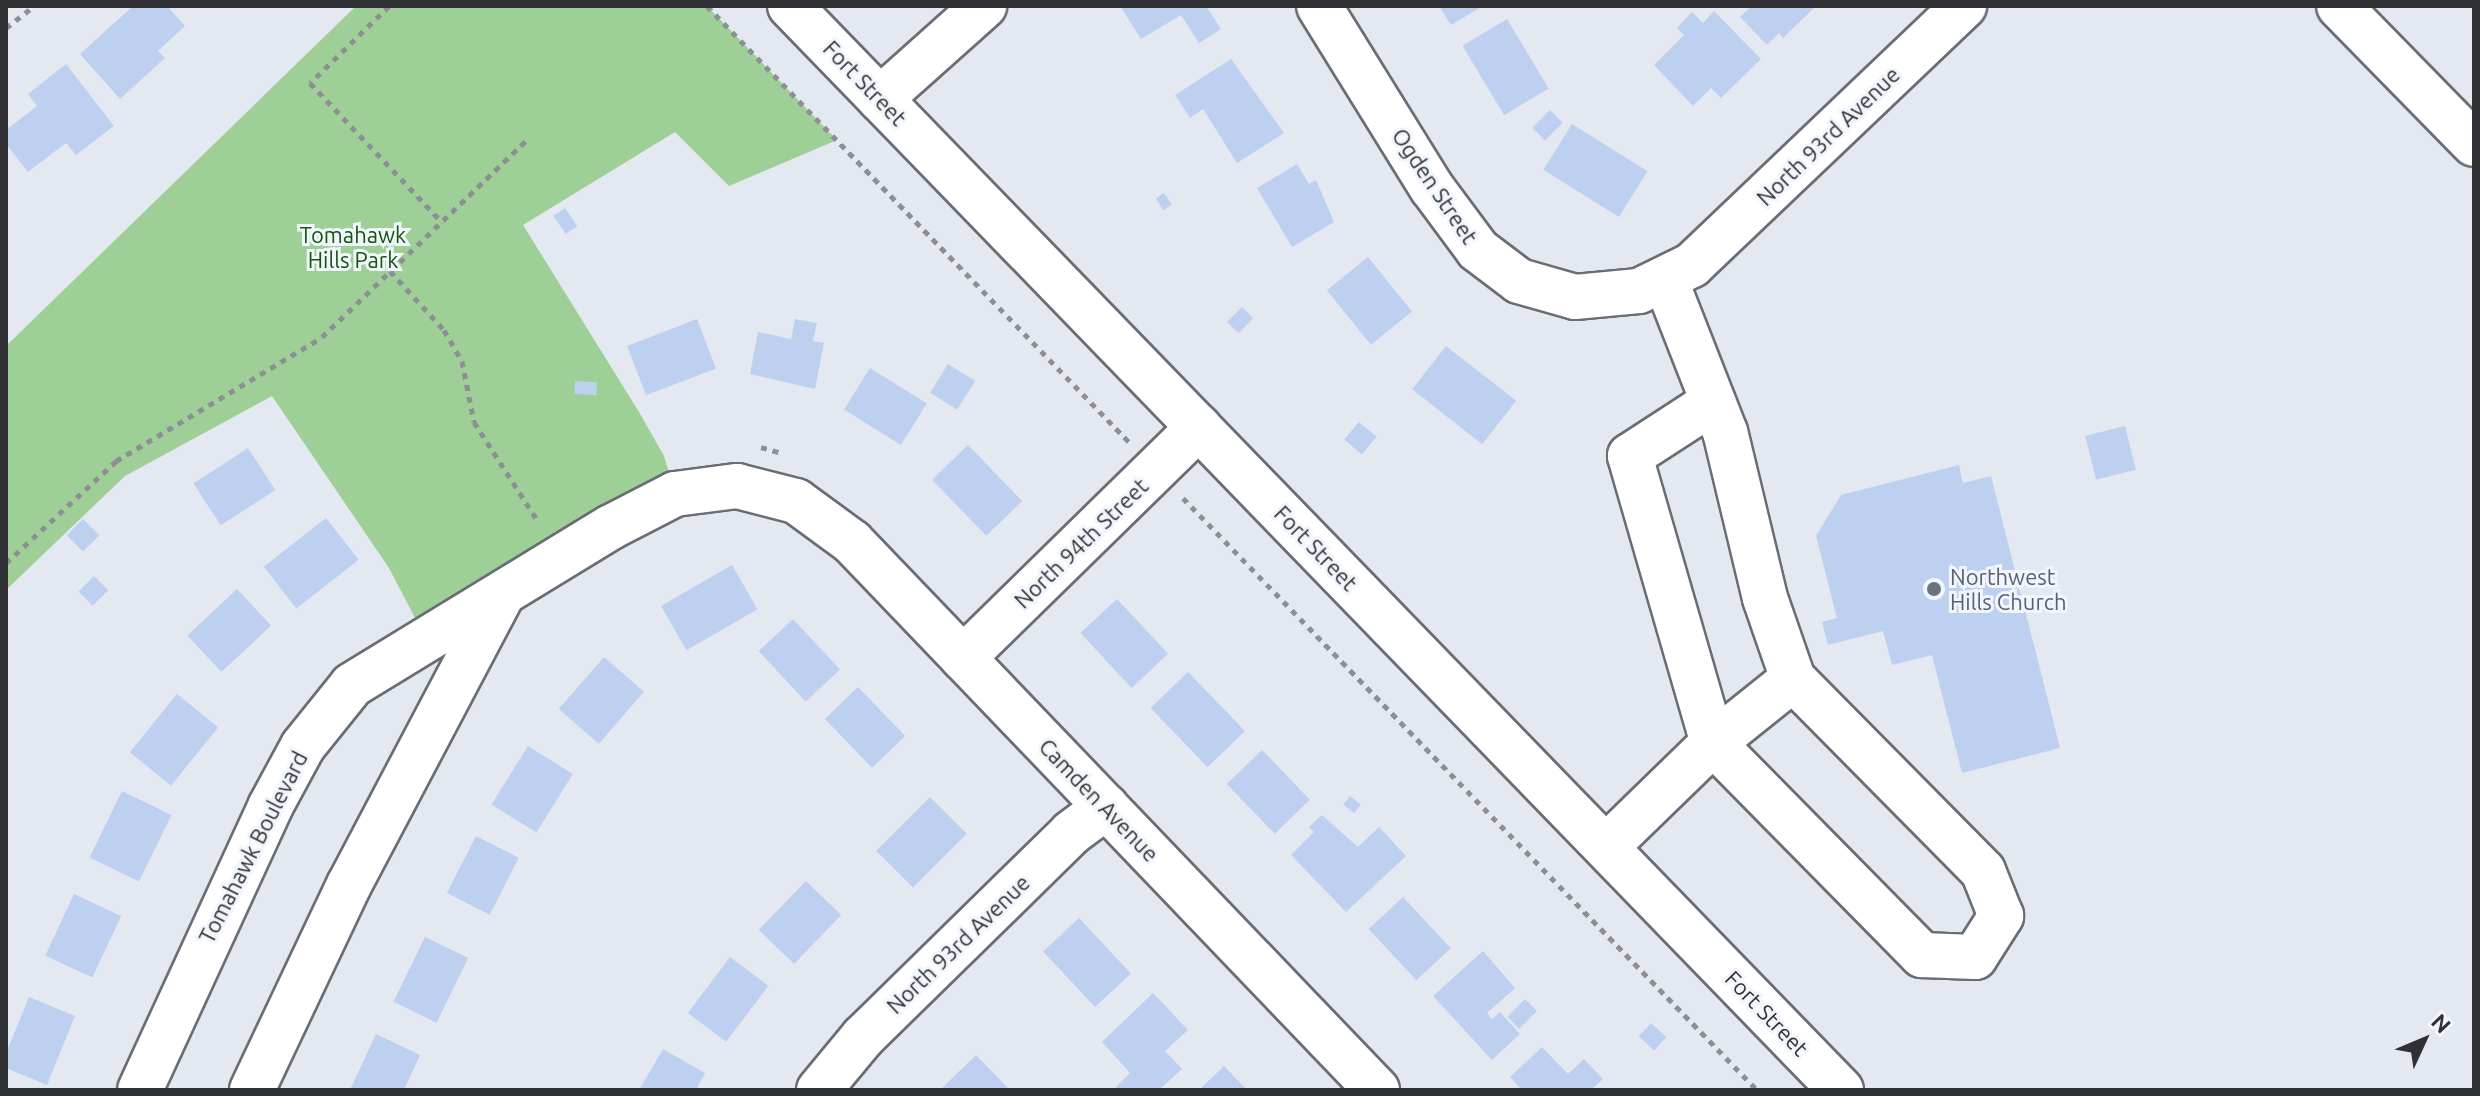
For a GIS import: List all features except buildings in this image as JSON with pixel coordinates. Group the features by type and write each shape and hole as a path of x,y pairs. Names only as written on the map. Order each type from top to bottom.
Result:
{"street":[{"path":"880,99 984,6"},
{"name":"Ogden Street","path":"1319,6 1432,188 1493,263 1519,281 1575,297 1639,291 1678,272"},
{"name":"North 93rd Avenue","path":"1678,272 1964,6"},
{"path":"2339,6 2474,144"},
{"name":"Fort Street","path":"798,9 880,99 1841,1090"},
{"path":"1678,272 1793,679 1983,871 2001,916 1975,957 1922,955 1713,743 1630,456 1713,402"},
{"name":"North 94th Street","path":"963,658 1199,427"},
{"name":"Tomahawk Boulevard","path":"140,1090 270,807 326,713 352,685 386,661 501,597 611,527 699,488 737,486 778,494 818,514"},
{"name":"Camden Avenue","path":"818,514 852,542 1377,1090"},
{"name":"Tomahawk Boulevard","path":"252,1090 349,885 501,597"},
{"path":"1606,847 1713,743 1793,679"},
{"name":"North 93rd Avenue","path":"819,1090 863,1037 1071,833 1106,807"}],"path":[{"path":"6,28 34,6"},
{"path":"389,6 310,83 442,222"},
{"path":"707,6 1130,442"},
{"path":"6,563 116,461 295,356 352,312 390,271 526,141"},
{"path":"390,271 444,330 462,361 474,422 544,531"},
{"path":"1178,493 1757,1090"}],"green space":[{"name":"Tomahawk Hills Park","path":"356,6 707,6 837,140 729,186 675,132 523,225 664,456 675,494 426,639 389,568 272,396 125,476 6,590 6,346"}],"place":[{"name":"Northwest Hills Church","path":"1934,589"}]}
